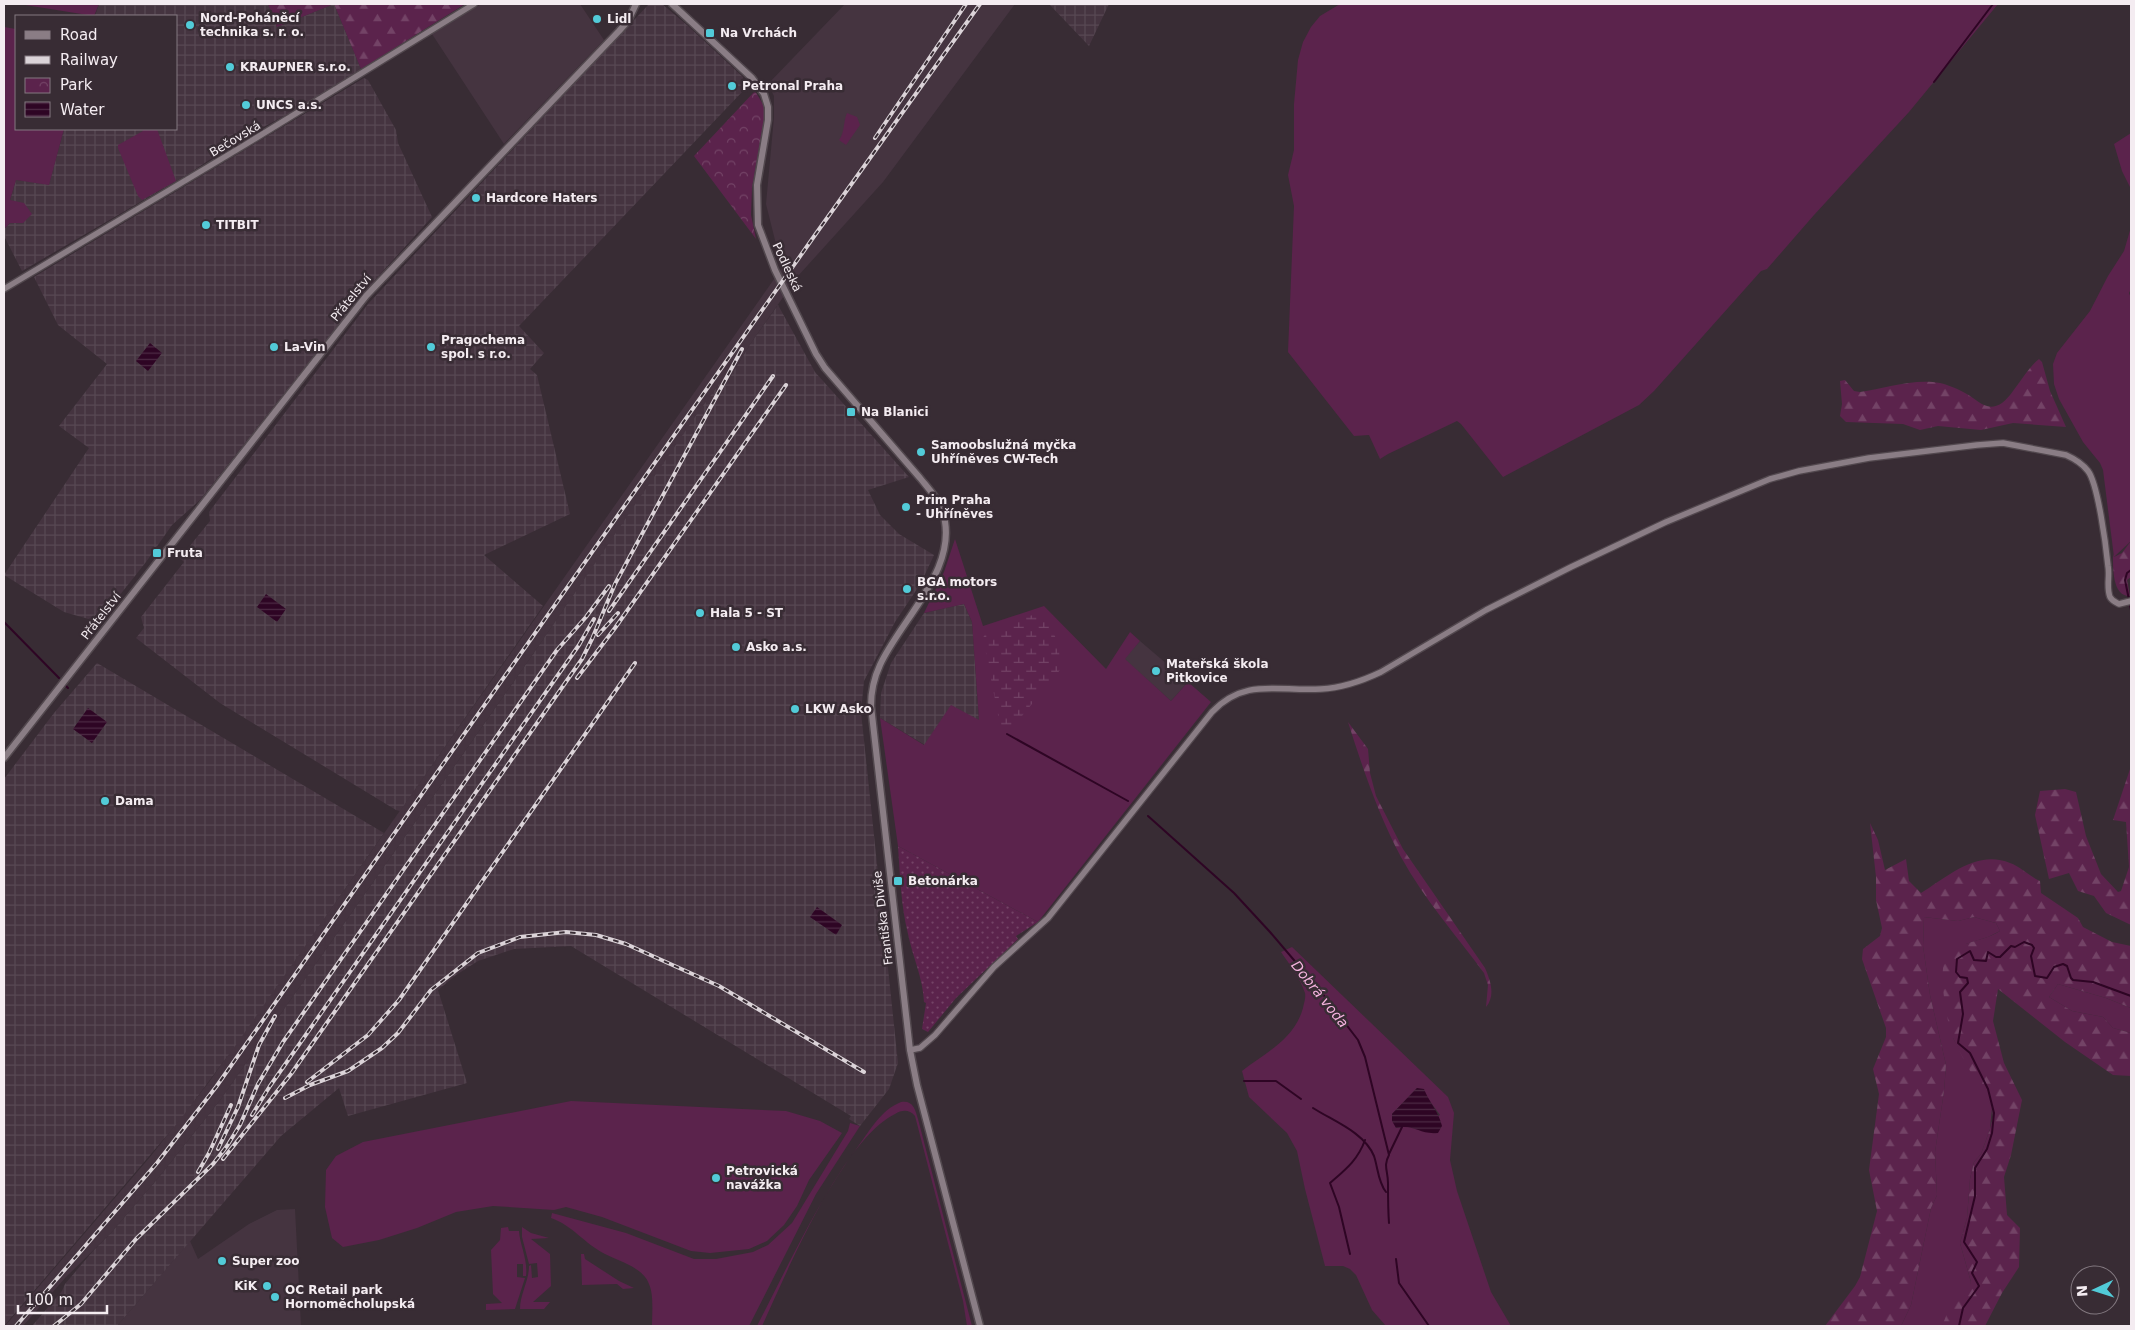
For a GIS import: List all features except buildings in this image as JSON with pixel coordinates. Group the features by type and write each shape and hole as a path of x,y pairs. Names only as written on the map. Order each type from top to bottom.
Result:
{"main road":[{"name":"Přátelství","path":"4,758 366,296 619,31 628,21 636,4"},
{"name":"Podleská","path":"672,4 752,78 764,94 768,107 768,120 756,202 758,225 764,247 816,354 825,368 935,497 941,507 945,530"},
{"name":"Františka Diviše","path":"945,530 941,558 936,572 919,604 880,664 871,698 880,800 910,1050 918,1092 979,1326"}],"street":[{"name":"Bečovská","path":"4,289 243,146 474,4"},
{"path":"910,1050 920,1048 935,1035 994,967 1048,918 1212,712 1224,700 1250,689 1268,687 1323,689 1365,680 1486,610 1571,567 1666,522 1747,488 1808,470 1869,458 1977,445 2003,443 2066,455 2081,463 2090,473 2109,568 2108,588 2113,602 2118,604 2130,601"}],"shaded area":[{"path":"99,4 268,4 277,27 334,4 361,69 301,107 237,141 190,173 22,271 4,236 4,229 10,223 23,223 10,200 16,180 49,184 64,130 178,130 178,15 95,15"},
{"path":"481,4 580,4 604,40 504,144 432,34"},
{"path":"649,4 662,4 687,25 743,77 743,91 519,326 544,353 530,369 537,375 570,514 484,555 543,606 400,811 396,810 220,703 136,638 144,628 141,617 184,562 180,558 210,521 209,512 368,304"},
{"path":"845,4 1015,4 883,182 798,276 751,343 724,387 718,385 529,660 221,1099 160,1176 111,1233 66,1277 23,1326 5,1326 150,1157 209,1082 784,265 780,260 766,204 774,117 774,96 768,84"},
{"path":"1049,4 1109,4 1089,46"},
{"path":"364,78 368,80 396,130 398,143 432,217 364,292 200,500 172,525 146,562 100,620 92,620 64,612 4,575 89,448 59,426 107,364 58,325 34,277"},
{"path":"778,305 815,372 909,477 868,490 880,515 899,534 934,555 921,583 895,622 864,681 861,712 898,1063 889,1089 860,1126 849,1119 851,1116 571,946 514,949 478,961 456,975 438,990 467,1083 348,1116 339,1088 281,1136 117,1326 32,1326 93,1251 160,1176 221,1099 529,660 697,414 719,384 724,387 751,343"},
{"path":"964,604 972,622 979,720 925,745 880,718 881,693 891,663 924,613"},
{"name":"Mateřská škola Pitkovice","path":"1140,641 1188,682 1171,701 1124,659"},
{"path":"97,663 384,833 238,1042 180,1120 4,1326 4,779 54,713"},
{"path":"295,1209 301,1326 117,1326 190,1241 198,1259 249,1224 277,1210"}],"green space":[{"path":"19,4 99,4 94,15"},
{"path":"268,4 334,4 277,27"},
{"path":"334,4 465,4 361,69"},
{"path":"1340,4 1998,4 1909,112 1767,269 1761,271 1654,391 1639,405 1503,477 1457,421 1380,459 1369,435 1354,436 1288,352 1294,206 1288,175 1294,150 1294,104 1298,60 1303,42 1311,27 1320,16"},
{"path":"4,27 15,29 15,130 64,130 49,185 16,180 10,200 24,203 32,214 23,223 10,223 4,229"},
{"path":"755,91 764,106 764,120 752,187 751,215 756,239 694,156"},
{"path":"847,113 857,117 860,125 846,145 839,140"},
{"path":"157,130 176,181 142,200 138,196 118,145 143,131"},
{"path":"2131,133 2131,189 2122,171 2114,144"},
{"path":"2131,227 2131,289 2129,293 2131,298 2131,541 2114,557 2103,470 2100,463 2083,442 2059,399 2054,384 2053,364 2057,353 2090,311 2108,276 2124,251"},
{"path":"2039,359 2042,362 2050,391 2066,427 2013,423 1981,430 1938,426 1920,430 1903,424 1846,422 1840,416 1842,404 1840,381 1845,380 1854,391 1860,392 1900,384 1940,383 1992,407 2006,400 2029,369"},
{"path":"955,539 983,626 1044,606 1106,669 1130,632 1140,641 1125,659 1171,701 1188,682 1211,702 1038,922 898,846 880,718 924,745 951,705 979,720 972,622 964,604 924,613 944,572"},
{"path":"2131,541 2131,577 2127,580 2130,596 2124,595 2117,587 2113,554 2114,557 2122,553"},
{"path":"1047,613 1059,648 1060,670 1007,734 1001,730 983,638 987,630 1006,628 1022,617"},
{"path":"1348,722 1368,749 1370,773 1376,796 1403,849 1485,968 1490,982 1491,993 1491,998 1486,1007 1488,985 1484,973 1430,902 1401,857 1378,808"},
{"path":"2131,766 2131,925 2106,913 2094,896 2078,891 2069,873 2049,879 2035,815 2040,791 2065,789 2076,792 2086,836 2101,874 2118,892 2121,891 2129,867 2126,822 2113,820"},
{"path":"1870,823 1878,840 1885,870 1906,859 1909,881 1921,893 1952,873 1974,862 1998,860 2010,863 2040,881 2041,893 2078,918 2083,927 2112,942 2131,946 2131,1008 2106,998 2058,984 2049,997 2072,1011 2103,1017 2113,1028 2131,1033 2131,1076 2113,1075 2065,1042 1998,989 1993,1021 2004,1063 2022,1100 2011,1155 2004,1177 2007,1215 2020,1228 2019,1267 2002,1293 1985,1326 1942,1326 1953,1299 1964,1296 1971,1282 1960,1243 1967,1218 1970,1179 1974,1162 1981,1154 1993,1117 1992,1107 1967,1066 1951,1033 1944,996 1943,971 1948,954 1960,946 2000,931 1996,923 1974,917 1958,921 1924,917 1923,946 1930,995 1946,1065 1935,1152 1937,1195 1931,1208 1911,1305 1901,1326 1825,1326 1860,1277 1877,1211 1869,1170 1879,1094 1873,1069 1886,1037 1886,1028 1862,959 1863,949 1880,936 1882,928 1876,900 1876,877"},
{"path":"898,846 1038,922 1016,936 1018,939 956,998 928,1032 922,1029 926,1003 924,1002 922,985 904,913"},
{"path":"1924,917 1958,921 1974,917 1996,923 2000,931 1966,944 1953,1038 1992,1107 1990,1129 1981,1154 1974,1162 1970,1179 1967,1218 1960,1243 1971,1282 1969,1290 1942,1326 1901,1326 1911,1305 1931,1208 1937,1195 1935,1152 1946,1065 1930,995 1923,946"},
{"path":"1292,947 1448,1097 1454,1113 1450,1160 1457,1191 1491,1292 1511,1326 1386,1326 1372,1310 1356,1275 1350,1269 1343,1266 1325,1266 1297,1151 1287,1133 1249,1097 1242,1071 1286,1037 1299,1019 1303,1008 1305,995 1303,987 1281,952","holes":["1417,1088 1426,1096 1440,1115 1415,1128 1411,1126 1396,1128 1392,1114"]},
{"path":"2058,984 2106,998 2131,1008 2131,1033 2113,1028 2103,1017 2072,1011 2049,997"},
{"path":"571,1101 786,1111 820,1121 842,1133 809,1180 797,1206 784,1225 767,1241 749,1249 710,1253 691,1251 602,1217 566,1207 554,1210 493,1206 456,1212 417,1228 379,1240 343,1247 332,1238 325,1207 326,1170 336,1156 363,1142"},
{"path":"901,1102 911,1104 918,1119 972,1326 967,1326 963,1301 915,1116 908,1111 895,1114 875,1128 857,1147 872,1126 894,1105"},
{"path":"850,1123 860,1126 816,1194 749,1326 652,1326 652,1294 649,1284 642,1273 598,1250 565,1225 551,1218 552,1213 626,1233 694,1259 716,1259 753,1252 768,1245 792,1223 848,1131"},
{"path":"834,1182 801,1242 762,1326 757,1326 804,1234"},
{"path":"508,1227 509,1231 519,1231 526,1264 526,1276 523,1276 523,1264 517,1264 517,1277 525,1278 515,1309 486,1310 486,1304 502,1303 493,1294 491,1250 500,1240 501,1228"},
{"path":"522,1227 531,1233 549,1238 531,1239 550,1254 551,1286 533,1302 550,1302 544,1309 520,1309 529,1266 531,1265 532,1278 538,1277 537,1263 529,1264 522,1237"},
{"path":"581,1254 584,1254 585,1259 619,1281 634,1288 623,1289 617,1284 582,1285"}],"water":[{"path":"150,343 162,353 148,371 136,361"},
{"path":"266,594 286,609 277,622 257,607"},
{"path":"88,708 107,722 92,743 73,729"},
{"path":"817,907 842,925 836,935 810,917"},
{"path":"1417,1088 1424,1089 1439,1116 1442,1126 1438,1133 1426,1133 1408,1127 1396,1128 1392,1121 1392,1114"}],"waterway":[{"path":"1934,82 1993,4"},
{"path":"2131,570 2127,573 2125,580 2131,610"},
{"path":"4,622 59,678"},
{"name":"Dobrá voda","path":"1007,734 1128,801"},
{"name":"Dobrá voda","path":"1148,816 1234,893 1322,993 1358,1040 1365,1057 1389,1155 1386,1166 1389,1223"},
{"path":"1959,1326 1963,1308 1979,1286 1972,1273 1977,1262 1964,1242 1975,1196 1975,1168 1987,1149 1992,1133 1994,1113 1988,1089 1970,1053 1958,1043 1963,1014 1960,992 1968,983 1967,978 1960,977 1956,972 1957,959 1970,951 1974,960 1986,961 1988,952 1996,957 2000,957 2011,946 2015,947 2024,942 2032,945 2034,948 2031,956 2035,976 2047,978 2054,967 2063,964 2067,966 2073,980 2093,982 2131,996"},
{"path":"1244,1081 1276,1081 1301,1099"},
{"path":"1313,1108 1363,1140 1374,1156 1380,1179 1386,1192"},
{"path":"1389,1154 1402,1127"},
{"path":"1350,1254 1339,1207 1330,1183 1355,1159 1365,1140"},
{"name":"Dobrá voda","path":"1396,1259 1399,1283 1429,1326"}],"railway":[{"path":"875,138 966,4"},
{"path":"16,1326 157,1163 216,1087 815,235 980,4"},
{"path":"223,1159 291,1074 582,659 615,584 742,349"},
{"path":"609,611 773,376"},
{"path":"577,678 615,628 786,385"},
{"path":"54,1326 81,1304 136,1239 213,1164 227,1146 240,1125 258,1084 283,1042 557,650 586,617 609,586"},
{"path":"598,635 618,613"},
{"path":"252,1115 270,1086 579,645 594,619"},
{"path":"307,1082 368,1035 399,1000 635,663"},
{"path":"285,1098 310,1085 348,1071 382,1048 398,1033 431,990 478,953 520,937 566,932 596,935 626,944 719,986 864,1072"},
{"path":"218,1149 238,1107 259,1045 275,1016"},
{"path":"198,1172 231,1105"}],"place":[{"name":"Lidl","path":"597,19"},
{"name":"Nord-Poháněcí technika s. r. o.","path":"190,25"},
{"name":"Na Vrchách","path":"710,33"},
{"name":"KRAUPNER s.r.o.","path":"230,67"},
{"name":"Petronal Praha","path":"732,86"},
{"name":"UNCS a.s.","path":"246,105"},
{"name":"Hardcore Haters","path":"476,198"},
{"name":"TITBIT","path":"206,225"},
{"name":"La-Vin","path":"274,347"},
{"name":"Pragochema spol. s r.o.","path":"431,347"},
{"name":"Na Blanici","path":"851,412"},
{"name":"Samoobslužná myčka Uhříněves CW-Tech","path":"921,452"},
{"name":"Prim Praha - Uhříněves","path":"906,507"},
{"name":"Fruta","path":"157,553"},
{"name":"BGA motors s.r.o.","path":"907,589"},
{"name":"Hala 5 - ST","path":"700,613"},
{"name":"Asko a.s.","path":"736,647"},
{"name":"Mateřská škola Pitkovice","path":"1156,671"},
{"name":"LKW Asko","path":"795,709"},
{"name":"Dama","path":"105,801"},
{"name":"Betonárka","path":"898,881"},
{"name":"Petrovická navážka","path":"716,1178"},
{"name":"Super zoo","path":"222,1261"},
{"name":"KiK","path":"267,1286"},
{"name":"OC Retail park Hornoměcholupská","path":"275,1297"}]}
